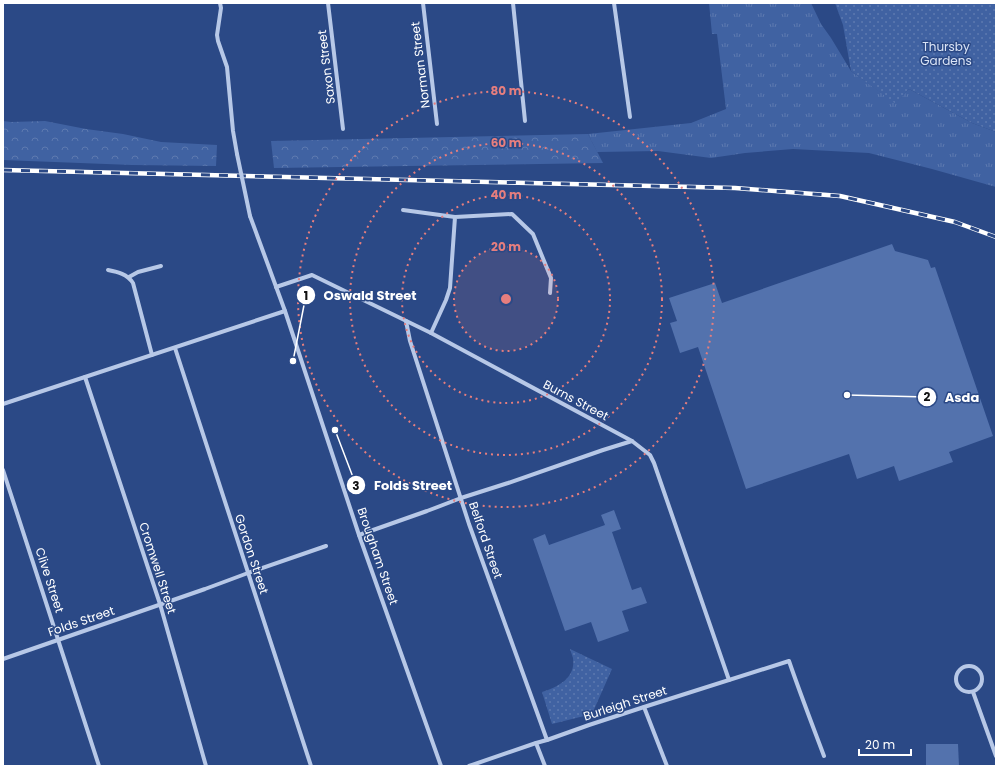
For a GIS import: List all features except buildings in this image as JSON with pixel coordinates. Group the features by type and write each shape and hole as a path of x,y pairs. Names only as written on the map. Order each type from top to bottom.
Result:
{"street":[{"name":"Brougham Street","path":"220,3 217,35 227,67 233,131 250,216 285,311 359,535 441,766"},
{"name":"Saxon Street","path":"328,3 343,129"},
{"name":"Norman Street","path":"423,3 437,124"},
{"path":"513,3 525,121"},
{"path":"614,3 630,117"},
{"path":"403,210 455,217 512,214 533,234 550,278 550,293"},
{"path":"431,333 450,288 455,217"},
{"path":"129,277 138,272 161,266"},
{"path":"108,270 129,277 133,283 152,355"},
{"name":"Burns Street","path":"276,287 312,275 431,333 632,441 650,455 729,680"},
{"path":"3,404 285,311"},
{"name":"Belford Street","path":"406,321 410,342 461,498 548,740"},
{"name":"Gordon Street","path":"175,348 311,766"},
{"name":"Cromwell Street","path":"85,377 160,604 206,766"},
{"path":"359,535 461,498 632,441"},
{"name":"Clive Street","path":"3,470 99,766"},
{"name":"Folds Street","path":"3,659 326,546"},
{"name":"Burleigh Street","path":"469,766 644,706 789,661 824,756"},
{"path":"965,666 976,668 981,675 982,680 980,685 978,689 973,692 962,691 956,682 955,677 957,672 965,666"},
{"path":"973,692 996,756"},
{"path":"644,706 667,766"},
{"path":"536,743 545,766"}],"green space":[{"path":"709,3 811,3 821,24 851,71 896,103 909,89 972,123 996,132 996,187 869,153 793,149 745,153 711,158 658,151 597,152 588,134 691,123 726,109 717,34 712,34"},
{"name":"Thursby Gardens","path":"835,3 996,3 996,132 972,123 909,89 896,104 851,71 843,25"},
{"path":"3,121 45,121 161,142 217,145 216,166 132,165 3,160"},
{"path":"588,134 603,163 274,168 271,141"},
{"path":"570,649 612,669 592,714 552,724 542,692 560,684 569,676 573,665 573,658"}],"railway":[{"path":"3,170 735,188 840,196 955,222 996,237"}],"place":[{"name":"Oswald Street","path":"293,361"},
{"name":"Asda","path":"847,395"},
{"name":"Folds Street","path":"335,430"}]}
